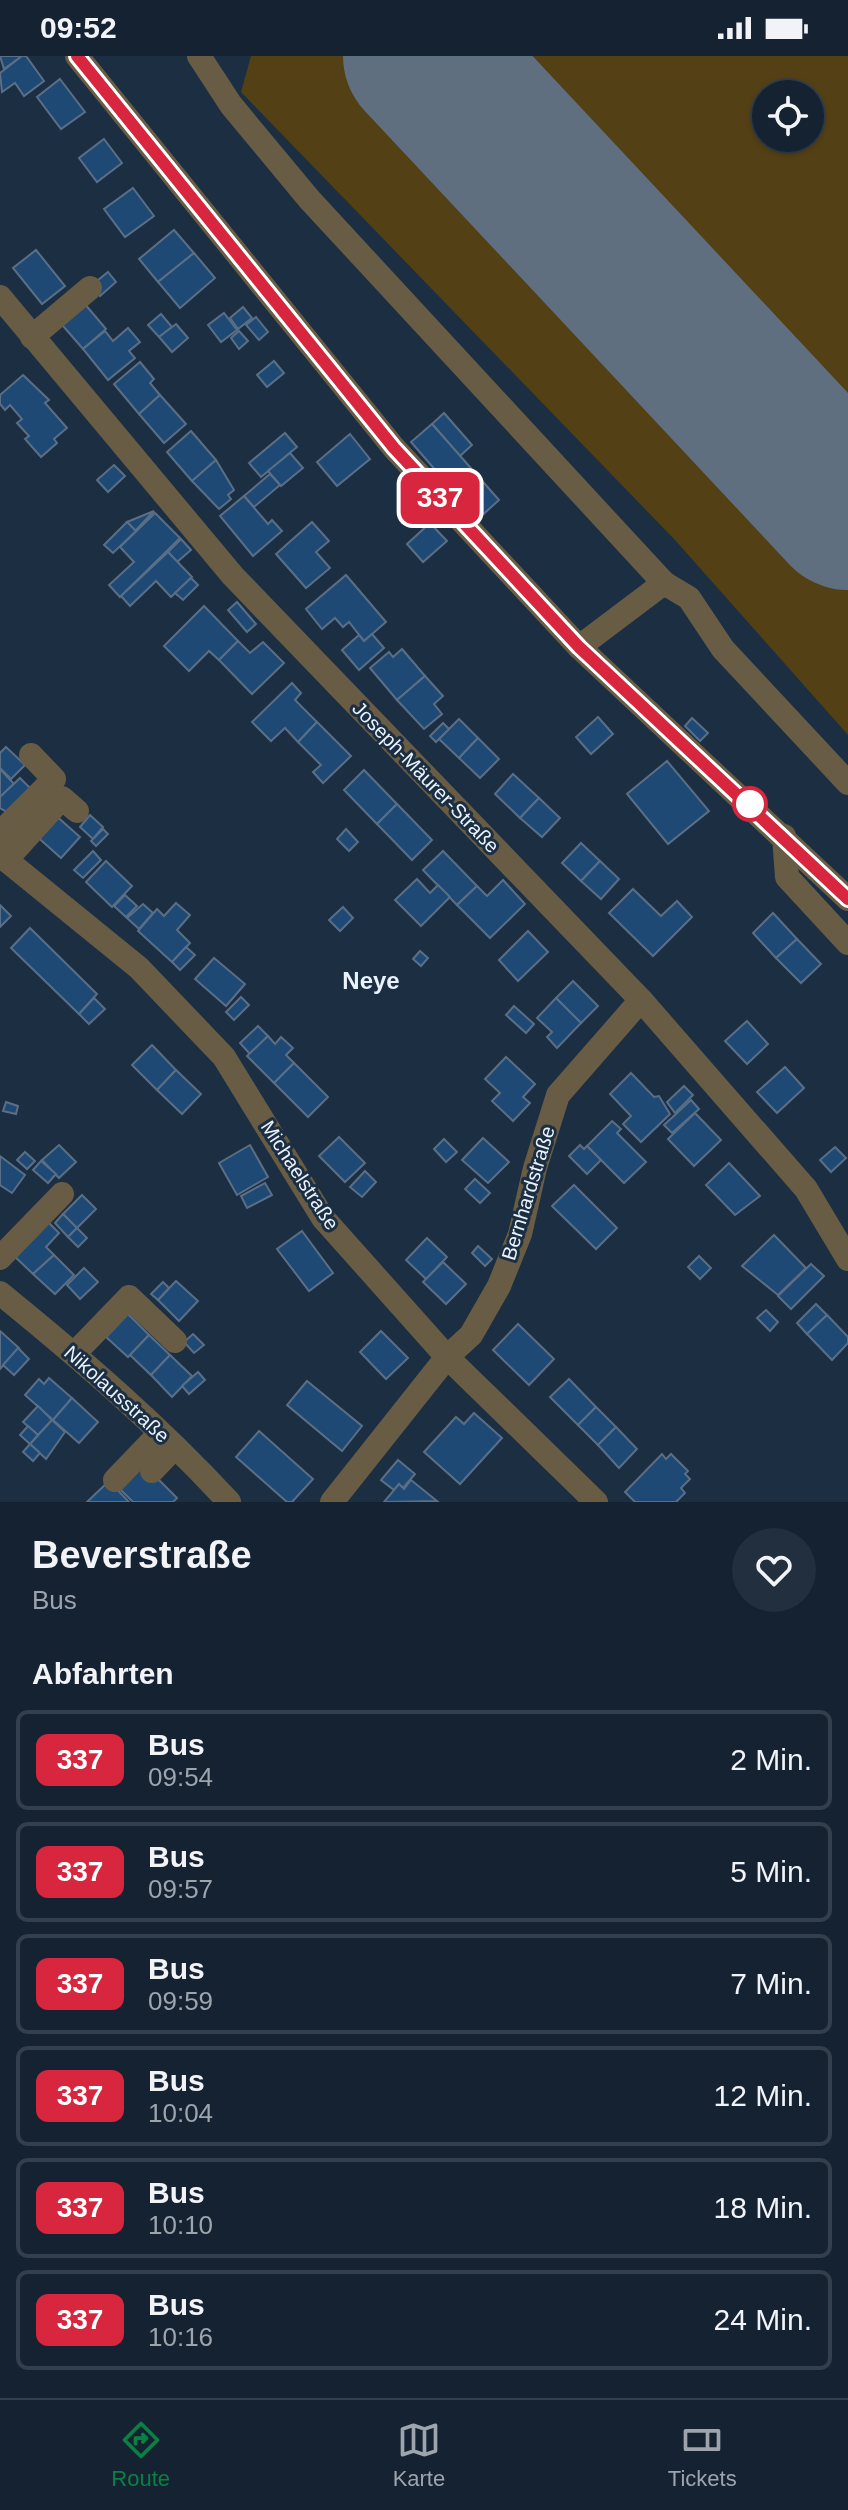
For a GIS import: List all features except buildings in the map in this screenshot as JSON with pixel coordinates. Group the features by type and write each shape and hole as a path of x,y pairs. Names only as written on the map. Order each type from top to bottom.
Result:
{"street":[{"path":"77,56 375,427 579,647 848,899"},
{"path":"199,56 231,105 309,199 664,583 689,598 723,649 848,783"},
{"path":"32,337 90,288"},
{"name":"Joseph-Mäurer-Straße","path":"4,312 32,337 233,576 641,1000 806,1189 848,1259"},
{"path":"579,647 664,583"},
{"path":"0,833 54,779 31,755"},
{"path":"3,857 62,798 77,811"},
{"path":"784,836 787,877 848,943"},
{"name":"Michaelstraße","path":"3,857 139,968 224,1057 323,1218 447,1357 596,1502"},
{"name":"Bernhardstraße","path":"332,1502 447,1357 471,1335 499,1286 520,1234 535,1168 558,1095 641,1000"},
{"path":"0,1258 62,1194"},
{"name":"Nikolausstraße","path":"0,1293 74,1354 229,1502"},
{"path":"74,1354 129,1297 175,1341"},
{"path":"152,1471 167,1440"},
{"path":"115,1480 167,1440"}],"shaded area":[{"path":"251,56 848,56 848,735 675,540 241,92"}],"runway":[{"path":"423,56 848,510"}],"bus line":[{"name":"337","path":"77,56 394,448 579,647 848,899"}],"district":[{"name":"Neye","path":"371,981"}]}
